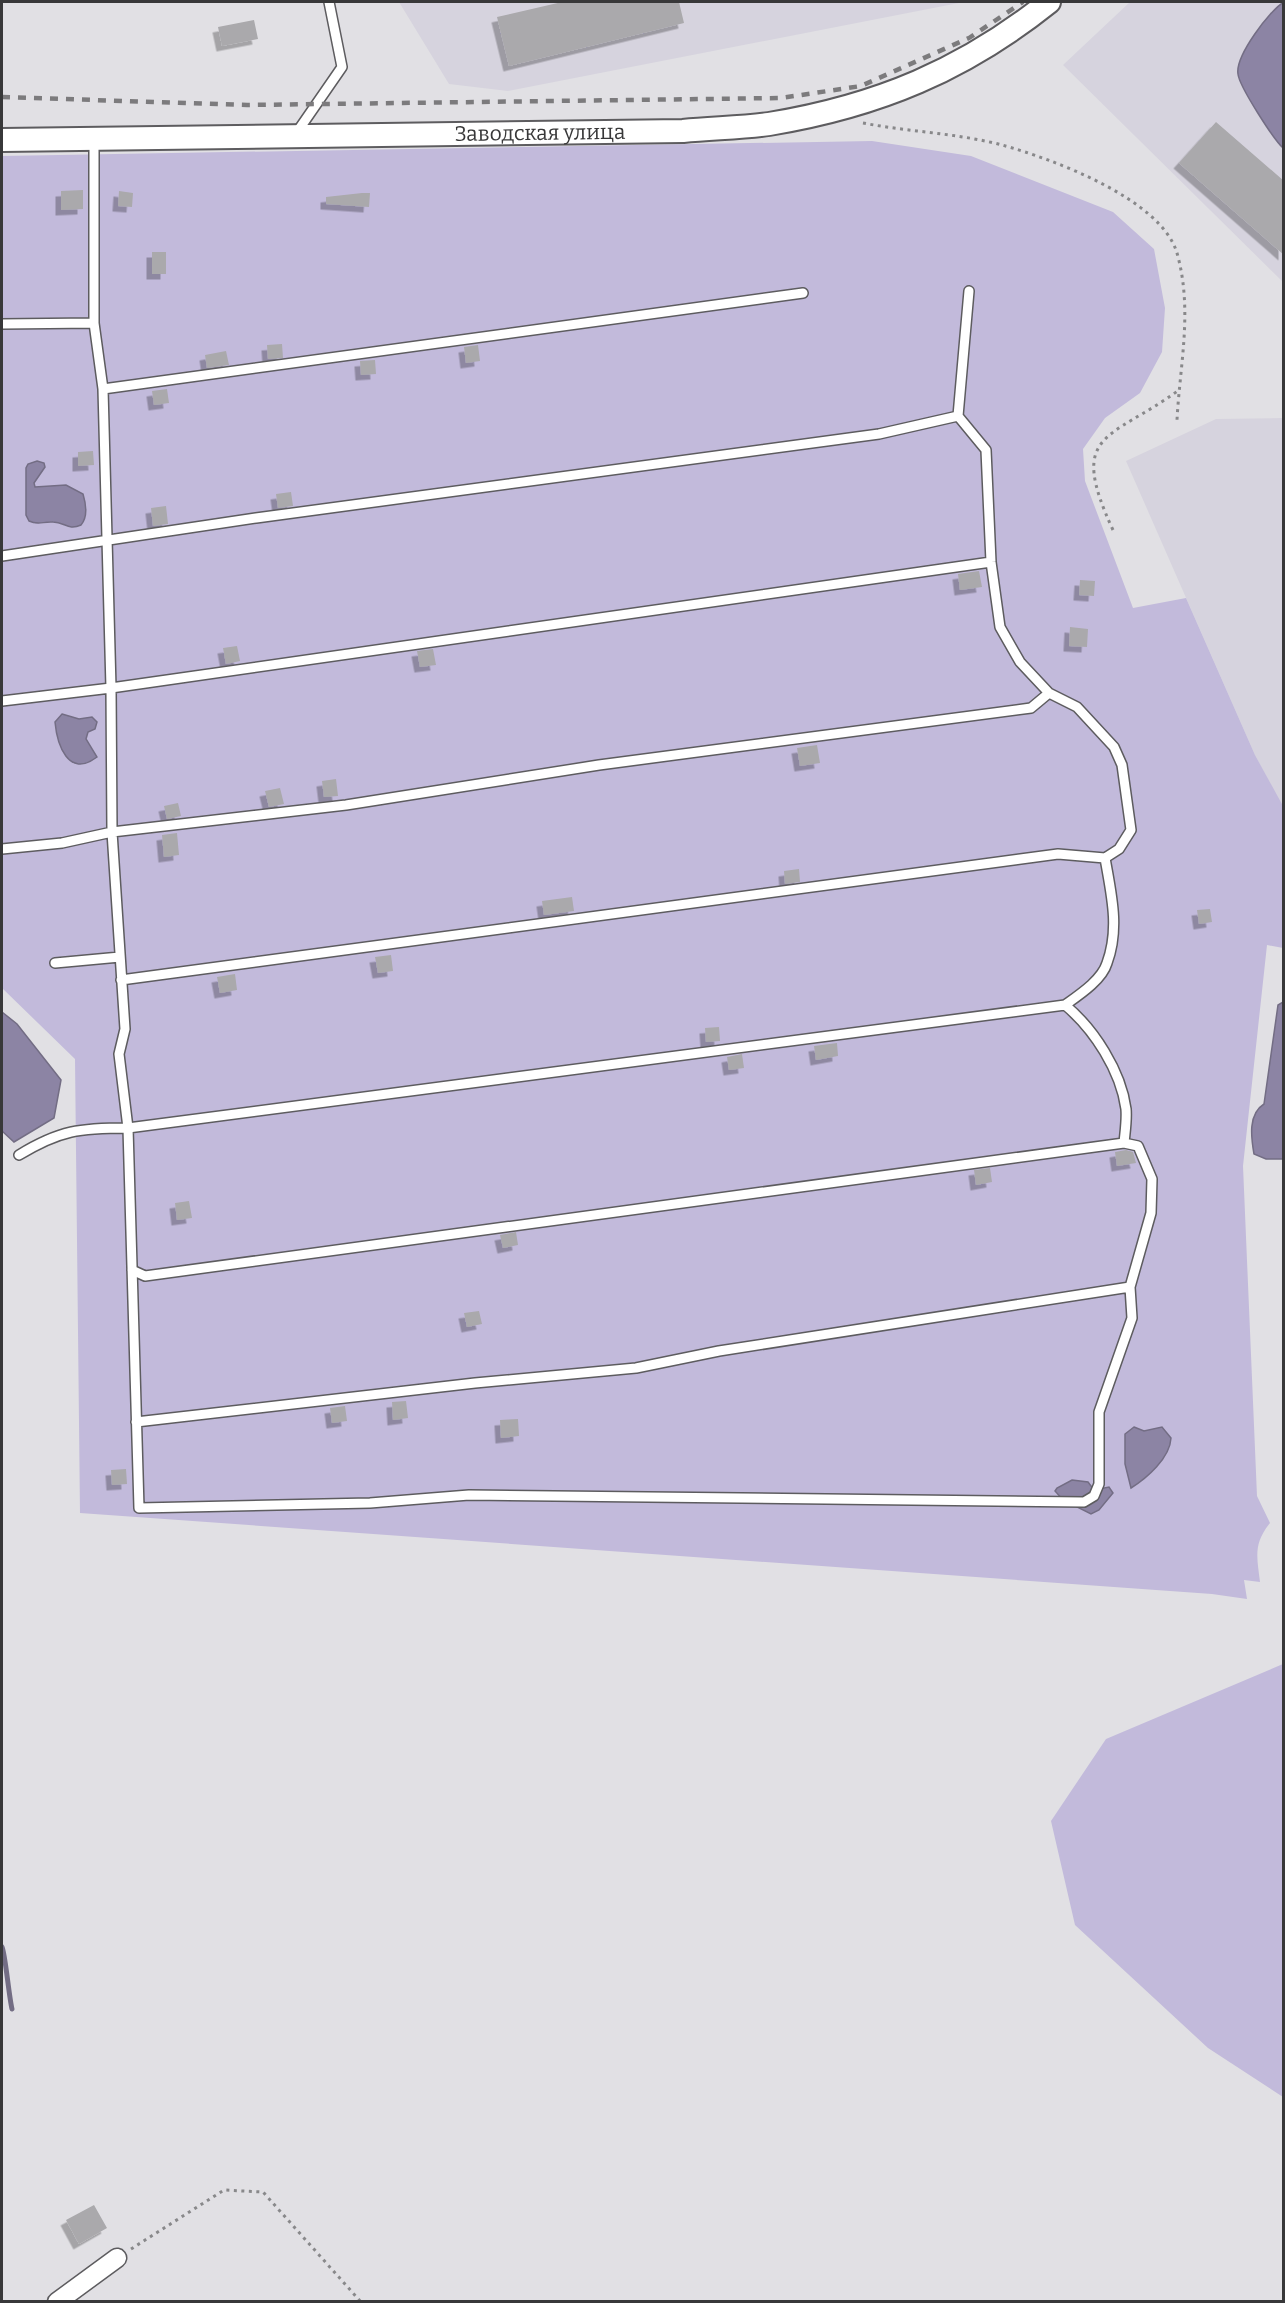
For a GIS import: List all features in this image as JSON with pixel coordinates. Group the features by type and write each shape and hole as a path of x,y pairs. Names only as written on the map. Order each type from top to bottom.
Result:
{"street":[{"name":"Заводская улица","path":"2,140 683,131 767,124 831,111 874,99 932,77 980,52 1049,2"},
{"path":"57,2301 117,2258"}],"lane":[{"path":"293,137 342,67 329,2"},
{"path":"94,140 94,323 103,389 111,688 112,832 124,1029 119,1054 128,1128 136,1422 139,1508 370,1503 469,1495 1084,1502 1094,1496 1099,1484 1098,1412 1132,1318 1130,1287 1151,1213 1152,1179 1138,1146 1124,1143 156,1275 145,1276 132,1270"},
{"path":"121,980 1058,855 1105,858 1119,849 1131,830 1122,765 1114,747 1077,707 1049,693 1020,662 1000,627 991,562 986,450 958,416 969,291"},
{"path":"103,389 803,293"},
{"path":"2,324 94,323"},
{"path":"2,556 255,518 879,434 958,416"},
{"path":"2,701 111,688 991,562"},
{"path":"2,849 62,843 112,832 346,805 598,765 1031,708 1049,693"},
{"path":"19,1155 49,1137 90,1128 128,1128 1065,1005 1084,991 1107,965 1115,916 1105,858"},
{"path":"55,963 120,957"},
{"path":"1065,1005 1081,1018 1116,1076 1126,1110 1124,1143"},
{"path":"136,1422 476,1383 636,1368 720,1351 1130,1287"}],"path":[{"path":"852,121 1001,145 1050,161 1140,205 1161,223 1176,250 1184,282 1187,309 1177,420"},
{"path":"1113,530 1096,494 1094,463 1096,449 1105,436 1179,390"},
{"path":"117,2258 224,2190 262,2192 361,2301"}],"shaded area":[{"path":"399,2 964,2 508,91 449,84"},
{"path":"1130,2 1283,2 1283,282 1063,65"},
{"path":"1284,2 1283,148 1272,135 1244,90 1238,74 1242,56 1255,34 1270,14"},
{"path":"872,141 971,156 1113,212 1154,249 1165,308 1162,352 1140,393 1105,418 1083,449 1085,481 1133,608 1186,598 1255,755 1283,806 1283,948 1267,945 1243,1166 1257,1496 1270,1523 1259,1544 1257,1558 1260,1582 1244,1580 1247,1599 1212,1594 80,1513 75,1059 2,988 2,156"},
{"path":"1283,418 1284,806 1282,806 1255,755 1126,461 1216,419"},
{"path":"37,461 44,463 45,467 34,483 35,487 66,485 83,494 86,514 81,525 70,527 57,522 29,521 26,515 26,468 28,464"},
{"path":"62,714 79,719 92,717 97,722 95,729 88,732 86,739 97,757 87,763 78,764 66,756 58,740 55,722"},
{"path":"1283,1002 1283,1159 1266,1159 1254,1154 1252,1126 1255,1114 1264,1104 1278,1005"},
{"path":"2,1012 17,1024 61,1080 54,1118 14,1142 2,1131"},
{"path":"1134,1427 1144,1431 1162,1427 1171,1438 1167,1453 1162,1460 1144,1479 1131,1488 1125,1464 1125,1434"},
{"path":"1072,1480 1088,1482 1094,1490 1109,1487 1113,1493 1099,1510 1091,1514 1063,1500 1055,1491"},
{"path":"1283,1664 1283,2097 1208,2048 1075,1925 1051,1821 1106,1739"}],"building":[{"path":"562,2 679,2 684,23 509,66 497,17"},
{"path":"254,20 258,39 222,46 218,27"},
{"path":"1216,122 1284,181 1284,255 1179,163"},
{"path":"83,190 83,209 61,210 61,191"},
{"path":"119,191 133,193 132,207 118,206"},
{"path":"370,193 369,207 326,204 326,197"},
{"path":"152,252 166,252 166,274 152,274"},
{"path":"282,344 283,358 268,359 267,345"},
{"path":"478,345 480,361 466,363 464,347"},
{"path":"226,351 229,365 207,368 205,355"},
{"path":"375,360 376,374 361,375 360,361"},
{"path":"167,389 169,403 154,405 152,391"},
{"path":"93,451 94,465 78,466 78,452"},
{"path":"291,492 293,506 278,508 276,494"},
{"path":"166,506 168,524 153,526 151,508"},
{"path":"979,571 982,587 960,590 958,574"},
{"path":"1080,580 1095,581 1094,596 1079,595"},
{"path":"1070,627 1088,629 1087,647 1069,646"},
{"path":"237,646 240,661 226,664 223,648"},
{"path":"433,649 436,665 420,667 417,651"},
{"path":"817,745 820,763 800,766 797,748"},
{"path":"336,779 338,796 324,797 322,781"},
{"path":"280,788 284,804 269,807 265,791"},
{"path":"178,803 181,816 167,819 164,806"},
{"path":"177,833 179,855 164,857 162,835"},
{"path":"799,869 800,882 785,884 784,871"},
{"path":"572,897 574,911 544,915 542,901"},
{"path":"1210,909 1212,922 1199,924 1197,910"},
{"path":"391,955 393,971 378,973 375,957"},
{"path":"235,974 237,990 220,993 217,977"},
{"path":"719,1027 720,1041 706,1042 705,1028"},
{"path":"837,1043 838,1056 816,1060 814,1046"},
{"path":"742,1054 744,1068 729,1070 727,1057"},
{"path":"1126,1150 1133,1152 1136,1163 1117,1166 1115,1152"},
{"path":"990,1168 992,1182 976,1185 974,1170"},
{"path":"189,1201 192,1218 177,1220 175,1203"},
{"path":"516,1232 518,1245 503,1248 500,1235"},
{"path":"479,1311 482,1324 467,1327 464,1313"},
{"path":"406,1401 408,1418 393,1420 392,1402"},
{"path":"345,1406 347,1421 332,1423 330,1408"},
{"path":"518,1419 519,1436 501,1438 500,1420"},
{"path":"126,1469 127,1484 112,1485 111,1470"},
{"path":"94,2205 107,2228 79,2244 66,2220"}],"waterway":[{"path":"2,1947 12,2009"}],"railway":[{"path":"2,97 247,105 781,98 861,86 969,38 1023,2"}]}
